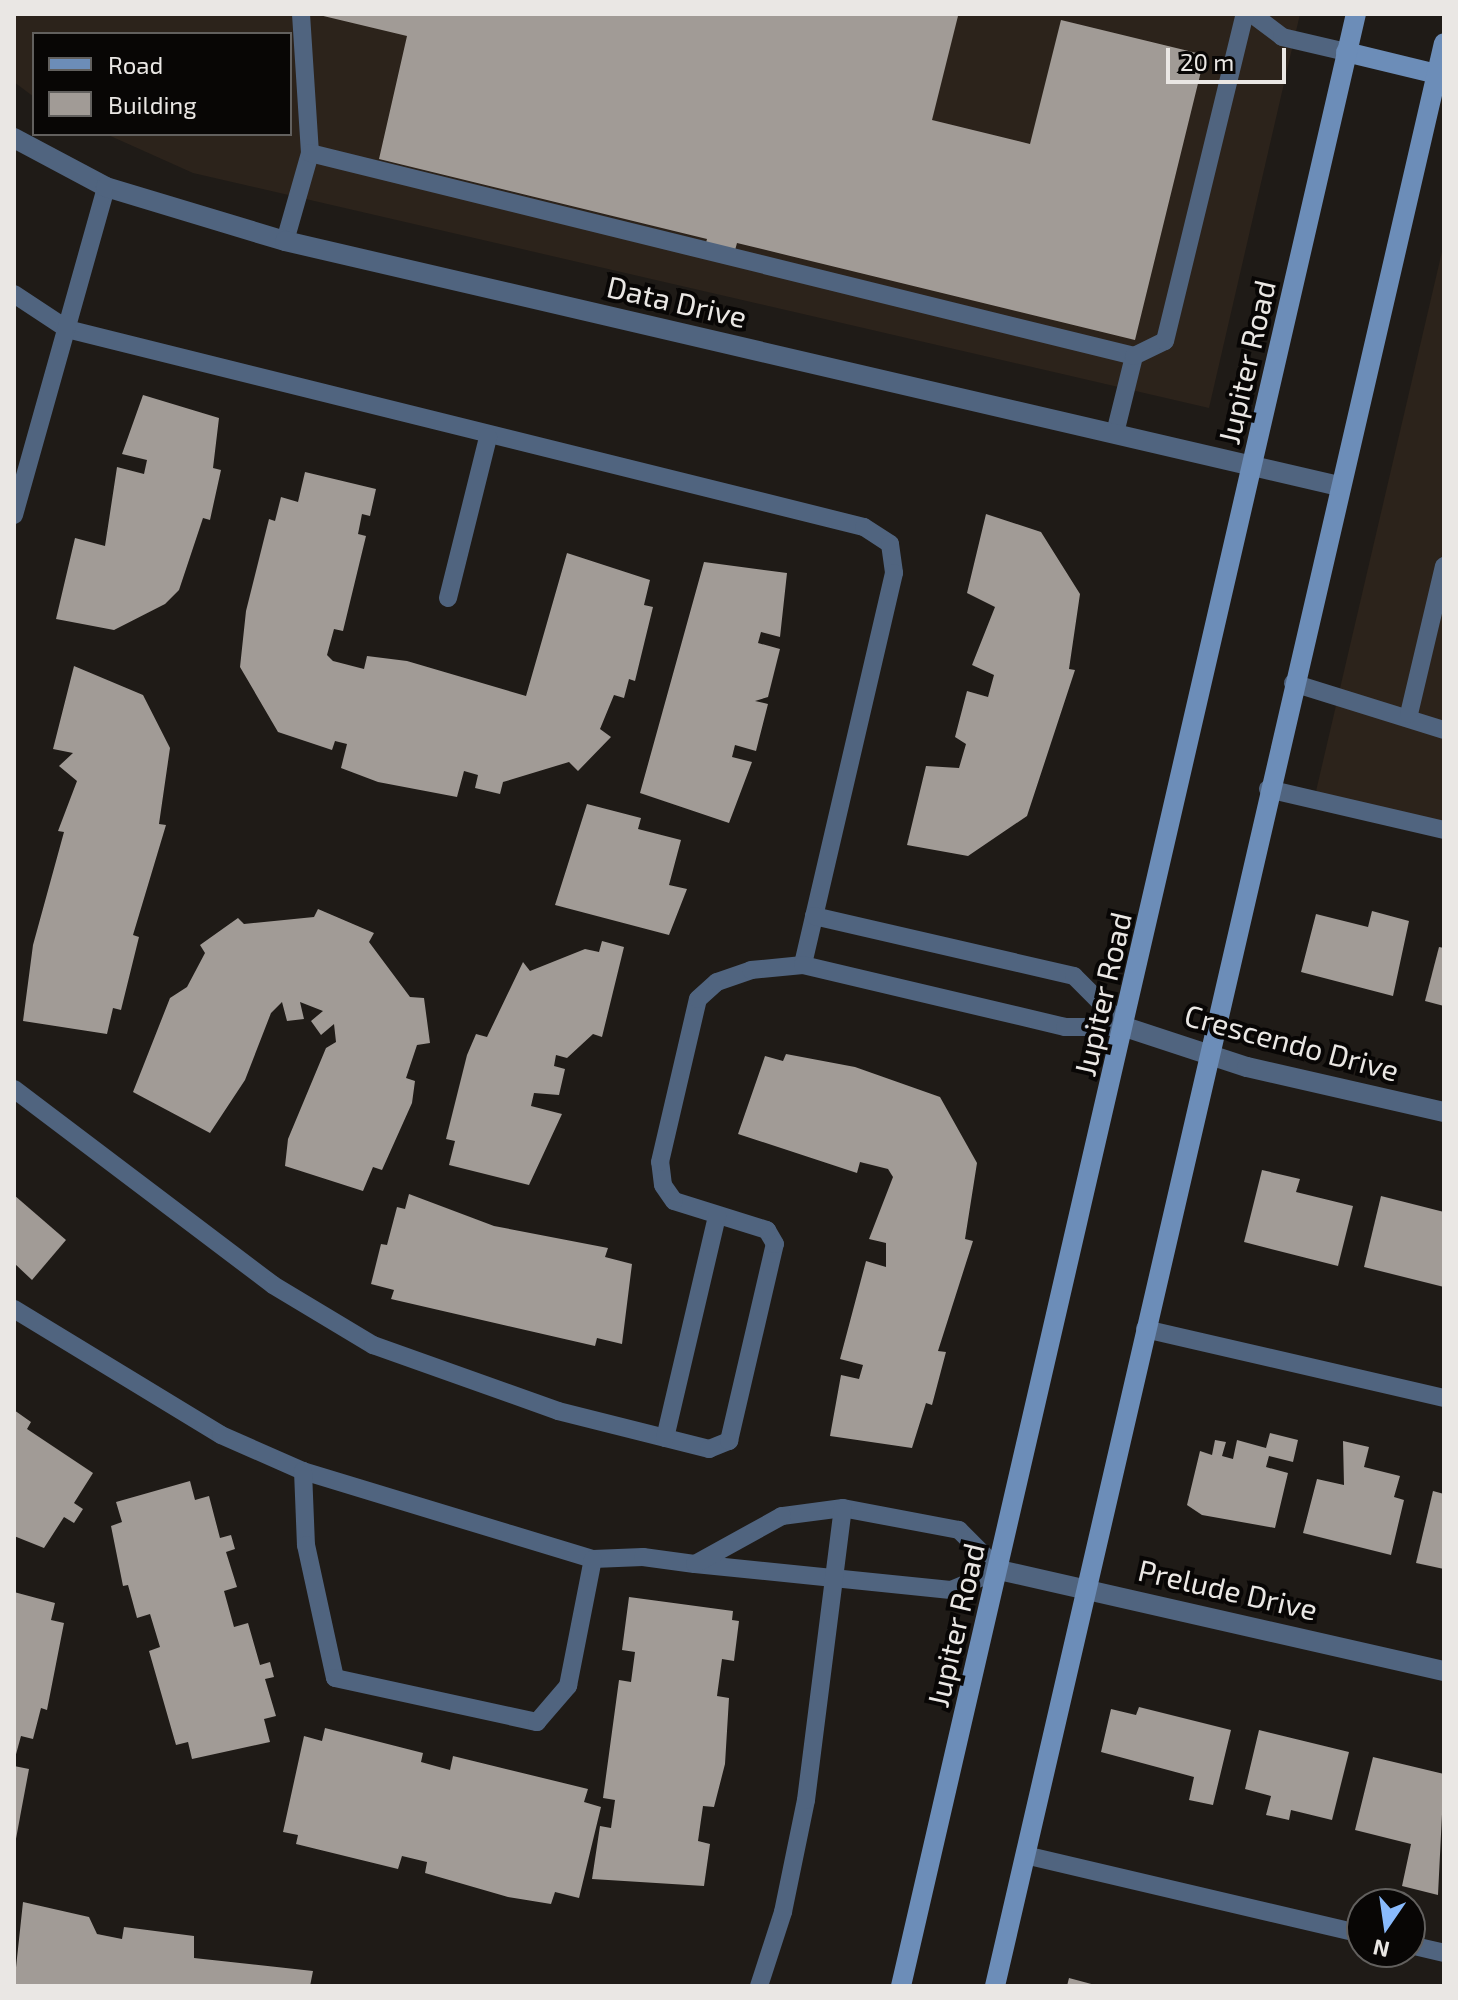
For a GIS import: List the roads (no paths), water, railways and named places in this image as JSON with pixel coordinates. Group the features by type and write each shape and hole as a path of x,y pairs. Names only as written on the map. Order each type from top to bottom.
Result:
{"main road":[{"name":"Jupiter Road","path":"901,1986 1125,1027 1356,14"},
{"path":"995,1986 1211,1054 1268,789 1440,75 1444,43"},
{"path":"1346,52 1440,75"}],"street":[{"name":"Data Drive","path":"14,138 106,187 285,241 1339,486"},
{"name":"Crescendo Drive","path":"1125,1027 1211,1054 1444,1112"},
{"name":"Prelude Drive","path":"999,1570 1086,1587 1444,1671"}],"lane":[{"path":"285,241 310,153 301,14"},
{"path":"310,153 1134,356 1165,341 1245,14"},
{"path":"1252,14 1282,37 1346,52"},
{"path":"14,515 106,187"},
{"path":"14,294 67,329 488,437 864,527 890,544 894,573 803,965"},
{"path":"1115,433 1134,356"},
{"path":"448,598 488,437"},
{"path":"1409,714 1444,566"},
{"path":"1293,683 1409,714 1444,730"},
{"path":"1268,789 1444,830"},
{"path":"814,916 1074,976 1125,1027"},
{"path":"14,1089 273,1285 373,1345 558,1411 709,1449 729,1441 775,1244 767,1230 674,1201 660,1162 698,999 717,982 751,970 803,965 1065,1027 1125,1027"},
{"path":"665,1438 717,1216"},
{"path":"14,1309 221,1435 303,1471 593,1559 834,1576 951,1590 999,1570 959,1530 843,1508 782,1516 695,1564"},
{"path":"1145,1329 1444,1398"},
{"path":"303,1471 306,1545 335,1678 537,1722 568,1686 593,1559"},
{"path":"759,1986 783,1912 806,1800 843,1508"},
{"path":"1025,1855 1346,1930"}]}
